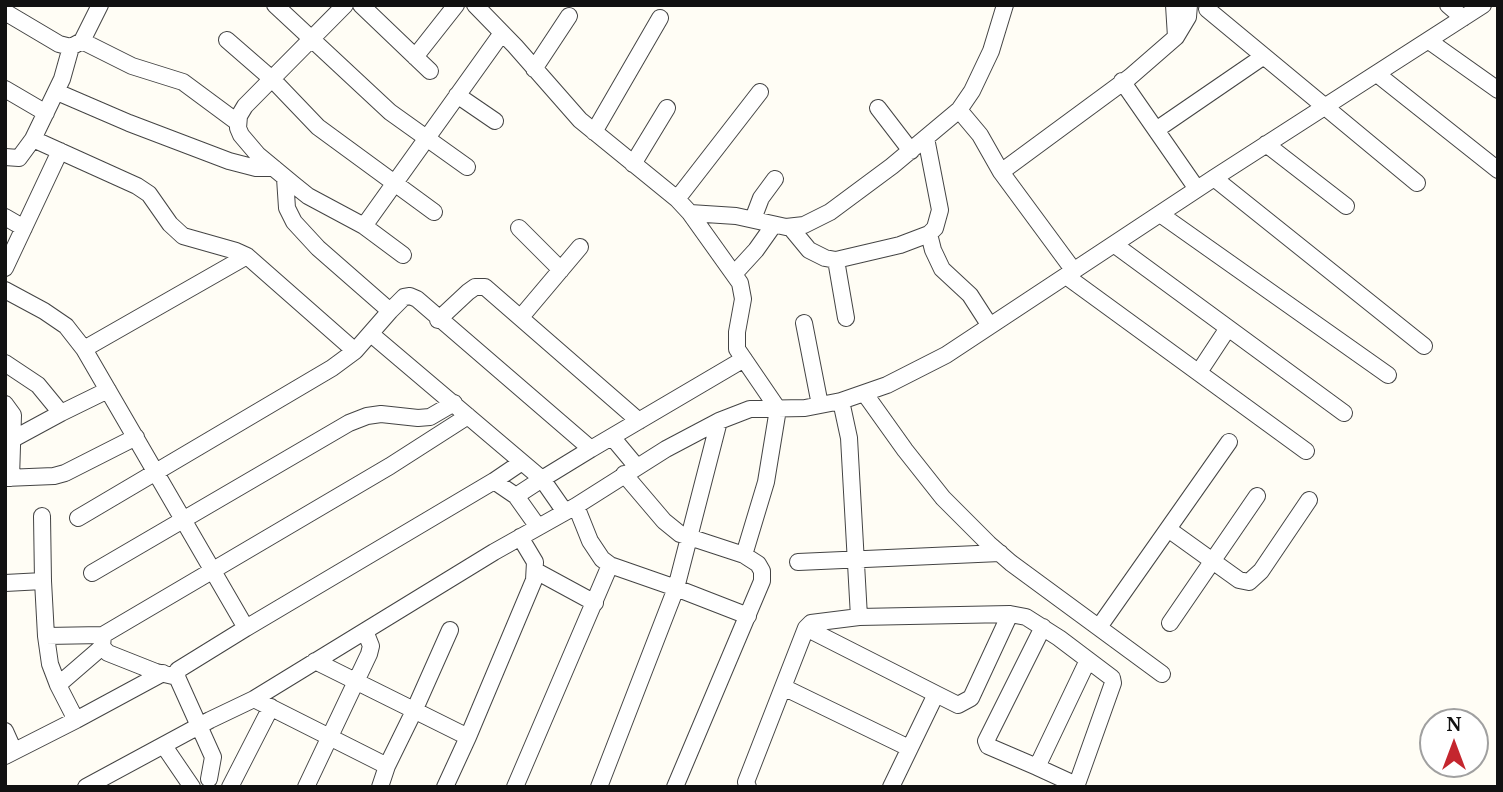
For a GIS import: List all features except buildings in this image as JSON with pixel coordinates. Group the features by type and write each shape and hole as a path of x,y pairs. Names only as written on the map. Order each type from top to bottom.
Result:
{"street":[{"path":"5,157 19,158 33,139 57,92 76,44 100,5"},
{"path":"275,5 390,112 467,167"},
{"path":"237,122 245,106 345,5"},
{"path":"361,5 430,71"},
{"path":"415,57 456,5"},
{"path":"475,5 566,106 690,213 743,290 737,349 778,409 766,482 744,555"},
{"path":"690,213 753,219 773,226 790,227 804,225 830,212 911,151 959,110 972,91 991,51 1005,5"},
{"path":"1174,5 1176,37"},
{"path":"1001,172 1122,82 1176,37 1188,17 1189,5"},
{"path":"1448,5 1463,18"},
{"path":"86,787 107,782 199,726 254,699 630,470 719,421 750,409 778,409 841,401 865,394 946,355 1483,5"},
{"path":"1208,9 1417,183"},
{"path":"5,12 59,44 76,44 183,82 237,122 241,135 279,173 308,195 364,226 403,254"},
{"path":"534,69 569,16"},
{"path":"594,132 660,18"},
{"path":"364,226 502,33"},
{"path":"227,40 273,80 318,127 434,212"},
{"path":"1429,41 1498,90"},
{"path":"1156,130 1264,56"},
{"path":"1377,74 1498,170"},
{"path":"1122,82 1197,189"},
{"path":"5,89 47,113"},
{"path":"57,92 229,161 279,173"},
{"path":"677,200 760,92"},
{"path":"457,95 495,121"},
{"path":"633,164 667,108"},
{"path":"878,108 911,151"},
{"path":"959,110 980,135 1001,172 1070,273 1199,373 1306,451"},
{"path":"790,227 810,250 836,260 900,245 929,234 935,228 940,211 926,138"},
{"path":"33,139 121,177 149,194 170,225 183,236 247,256 355,351"},
{"path":"1266,144 1346,206"},
{"path":"5,268 60,151"},
{"path":"279,173 287,208 304,235 390,311"},
{"path":"1214,178 1424,346"},
{"path":"753,219 761,198 775,179"},
{"path":"1160,214 1388,375"},
{"path":"5,217 24,228"},
{"path":"734,274 773,226"},
{"path":"519,228 561,270"},
{"path":"929,234 936,259 942,269 970,295 990,326"},
{"path":"1115,245 1344,413"},
{"path":"521,317 580,247"},
{"path":"84,349 247,256"},
{"path":"836,260 846,318"},
{"path":"438,320 468,292 480,286 491,290 639,421"},
{"path":"5,290 66,326 84,349 246,628"},
{"path":"78,518 332,368 355,351 404,297 410,296 592,449"},
{"path":"804,323 820,405"},
{"path":"1199,373 1228,328"},
{"path":"371,334 542,480 570,509 595,551 610,565 748,617"},
{"path":"516,496 744,359"},
{"path":"5,363 38,385 61,413"},
{"path":"13,439 108,390"},
{"path":"865,394 943,498 1000,553 1161,674"},
{"path":"841,401 849,438 859,617"},
{"path":"92,573 349,423 381,414 430,417 454,403"},
{"path":"5,404 13,415 8,478 54,477 136,437"},
{"path":"58,685 103,641 468,416"},
{"path":"599,787 676,588 719,421"},
{"path":"612,437 664,521 689,538 744,555 758,564 762,571 762,580 748,617 675,787"},
{"path":"1100,626 1228,442"},
{"path":"5,731 10,753 170,675 522,462"},
{"path":"494,481 516,496 538,527"},
{"path":"1170,623 1257,496"},
{"path":"1168,529 1239,580 1249,582 1255,578 1309,500"},
{"path":"41,516 46,636 50,664 76,720"},
{"path":"445,787 531,589 536,571 535,562 520,537"},
{"path":"798,562 1000,553"},
{"path":"515,787 610,565"},
{"path":"536,571 595,603"},
{"path":"5,583 43,582"},
{"path":"806,628 958,705 971,698 1010,614"},
{"path":"748,787 746,782 806,628 811,623 859,617 1010,614 1026,617 1043,627 1112,678 1113,683 1077,784 988,746 986,741 1043,627"},
{"path":"306,787 371,646 365,631"},
{"path":"380,787 387,765 415,711 450,631"},
{"path":"46,636 103,641"},
{"path":"103,641 108,653 170,675 213,757 208,783 228,787 271,707"},
{"path":"1037,767 1088,660"},
{"path":"314,661 468,737"},
{"path":"783,687 909,748"},
{"path":"891,787 936,694"},
{"path":"254,699 387,765"},
{"path":"164,746 192,787"}]}
